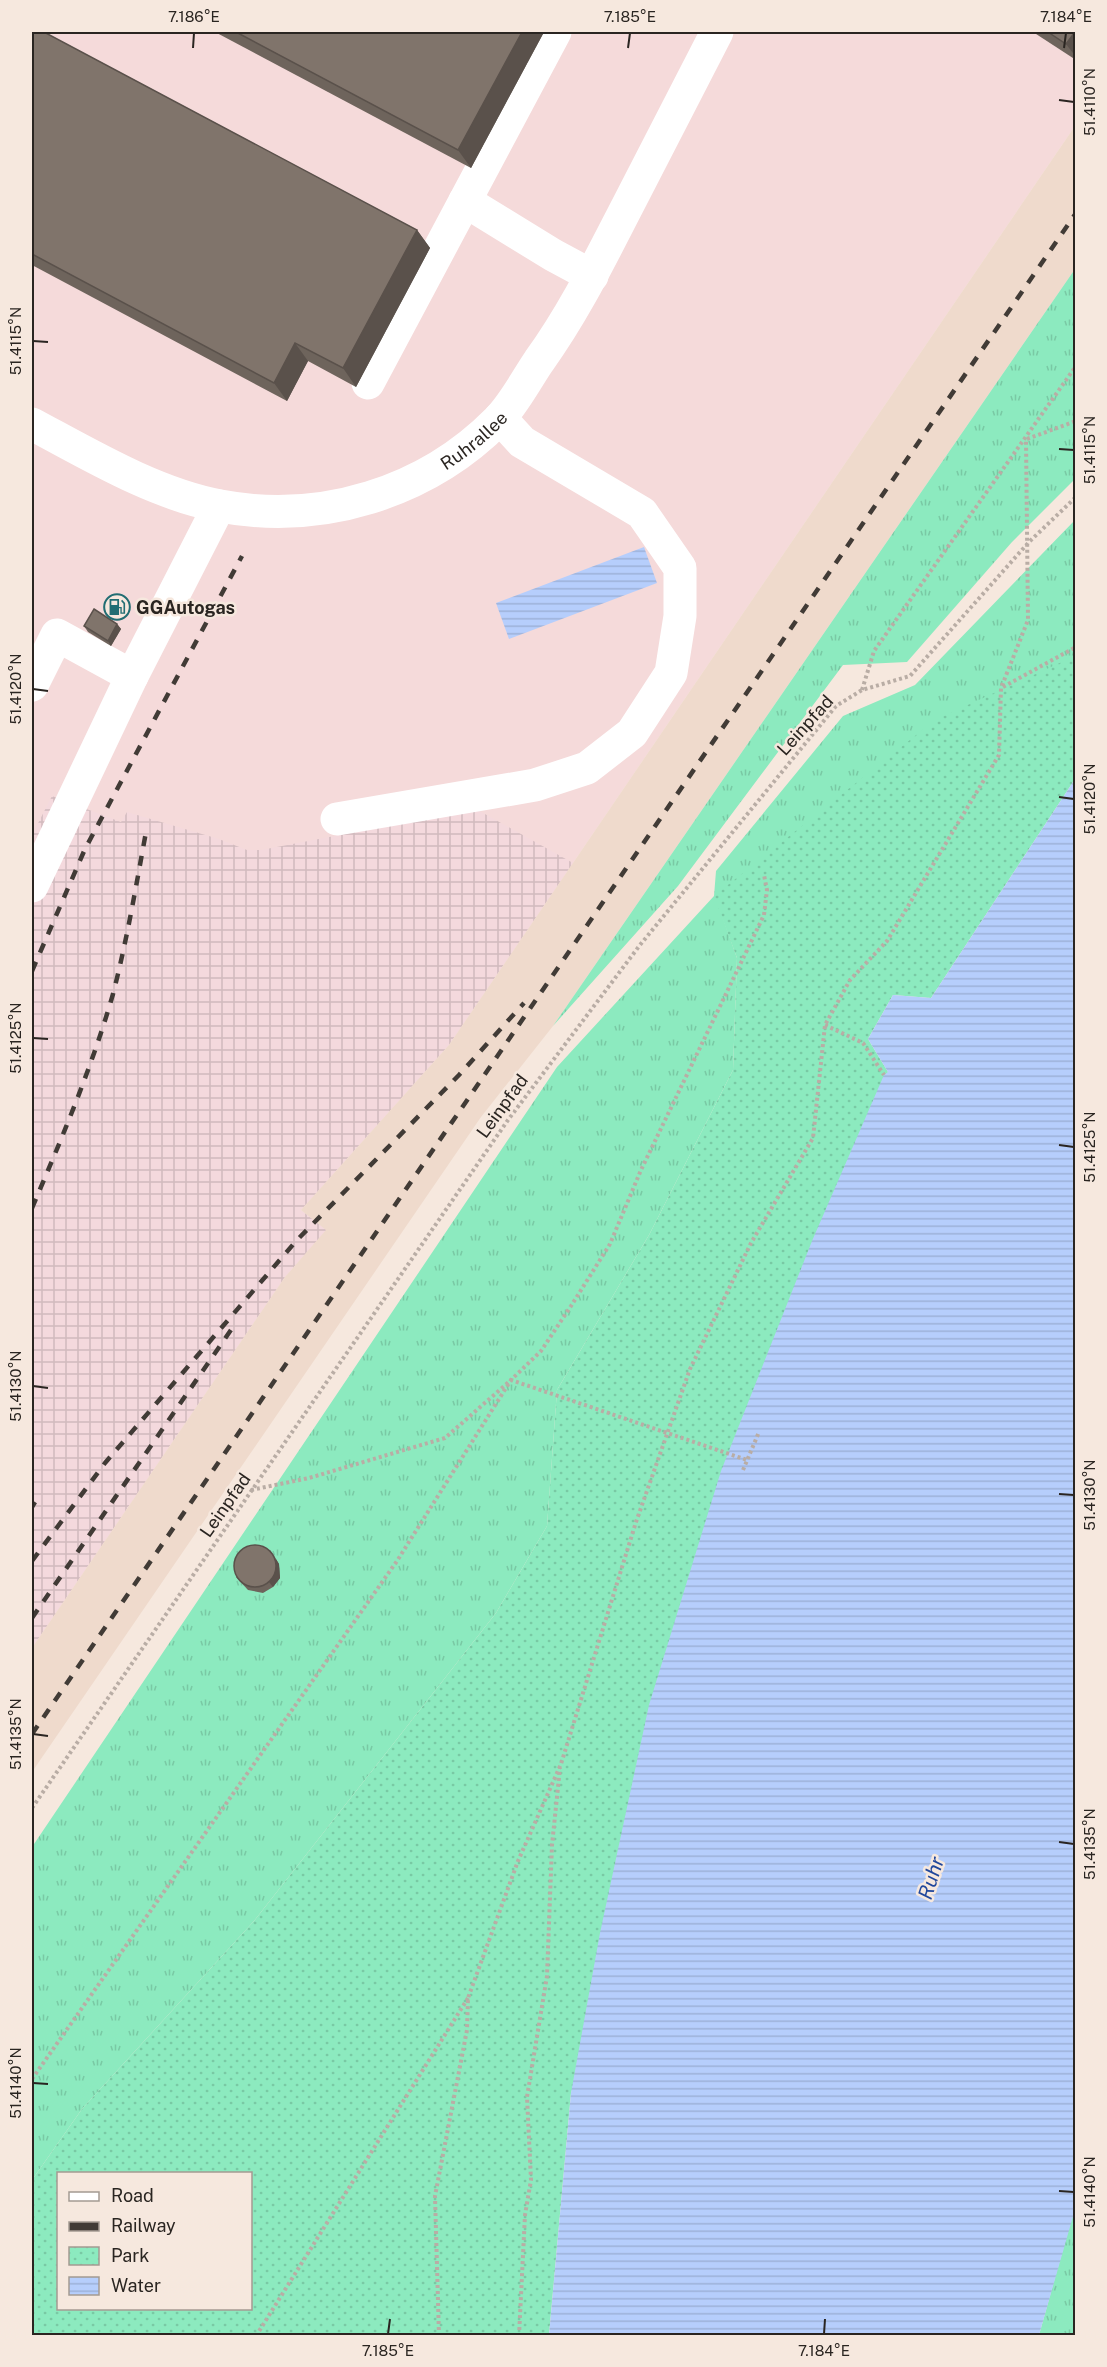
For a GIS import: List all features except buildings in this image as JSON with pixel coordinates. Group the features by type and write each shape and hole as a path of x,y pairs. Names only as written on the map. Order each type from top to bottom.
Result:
{"street":[{"path":"368,383 555,32"},
{"name":"Ruhrallee","path":"32,424 137,479 219,506 275,513 327,510 382,495 432,471 468,447 500,418 570,318 717,32"},
{"path":"465,201 592,276"},
{"path":"337,819 536,785 586,768 632,733 671,673 680,616 680,568 642,513 522,442 500,418"},
{"path":"32,886 132,676 219,506"},
{"path":"32,685 57,635 132,676"}],"path":[{"path":"862,690 874,651 1026,440 1076,366"},
{"path":"1026,440 1076,421"},
{"path":"256,2336 468,1998 518,1861 561,1764 667,1432 690,1369 751,1243 813,1138 825,1025 850,980 887,941 999,755 1002,688 1028,620 1029,542 1026,440"},
{"name":"Leinpfad","path":"32,1808 508,1120 640,945 836,706 862,690 910,676 1029,542 1076,497"},
{"path":"1002,688 1076,647"},
{"path":"251,1490 309,1478 446,1438 541,1351 610,1244 641,1170 764,915 767,890 764,875"},
{"path":"825,1025 863,1043 884,1075"},
{"path":"511,1380 747,1460"},
{"path":"32,2079 397,1562 511,1380"},
{"path":"743,1470 759,1432"},
{"path":"519,2336 525,2215 531,2180 527,2097 547,1976 552,1845 561,1764"},
{"path":"439,2336 435,2196 466,2030 468,1998"}],"shaded area":[{"path":"32,32 1075,32 1075,126 449,1045 301,1210 285,1277 32,1648"},
{"path":"1075,126 1075,269 553,1026 481,1117 32,1772 32,1648 285,1277 326,1230 301,1210 449,1045"},
{"path":"52,796 121,822 127,812 219,839 247,850 261,850 476,809 573,863 449,1045 301,1210 327,1230 285,1277 32,1648 32,835"}],"green space":[{"path":"1075,269 1075,479 1012,542 907,662 843,665 678,886 553,1026"},
{"path":"1075,520 1075,677 715,896 737,958 733,1070 649,1235 557,1390 547,1526 496,1613 254,1921 82,2109 32,2180 32,1847 557,1067 714,896 716,871 843,716 915,685"},
{"path":"1075,656 1075,779 931,998 893,995 868,1039 888,1072 571,2093 549,2335 32,2336 32,2180 82,2109 254,1921 496,1613 547,1526 557,1390 649,1235 733,1070 737,958 714,896 935,720"},
{"path":"1075,2206 1075,2335 1039,2335"}],"water":[{"path":"644,547 657,583 509,639 496,603"},
{"name":"Ruhr","path":"1075,779 1076,2206 1039,2335 549,2335 571,2093 600,1933 649,1705 721,1471 812,1241 884,1075 888,1072 868,1039 893,995 931,998"}],"railway":[{"path":"32,1734 1076,213"},
{"path":"32,971 85,849 242,556"},
{"path":"32,1208 65,1129 105,1021 127,933 146,832"},
{"path":"32,1561 105,1463 297,1240 459,1075 524,1003"},
{"path":"32,1618 233,1327"},
{"path":"32,1507 35,1502"}],"place":[{"name":"GGAutogas","path":"117,607"}]}
